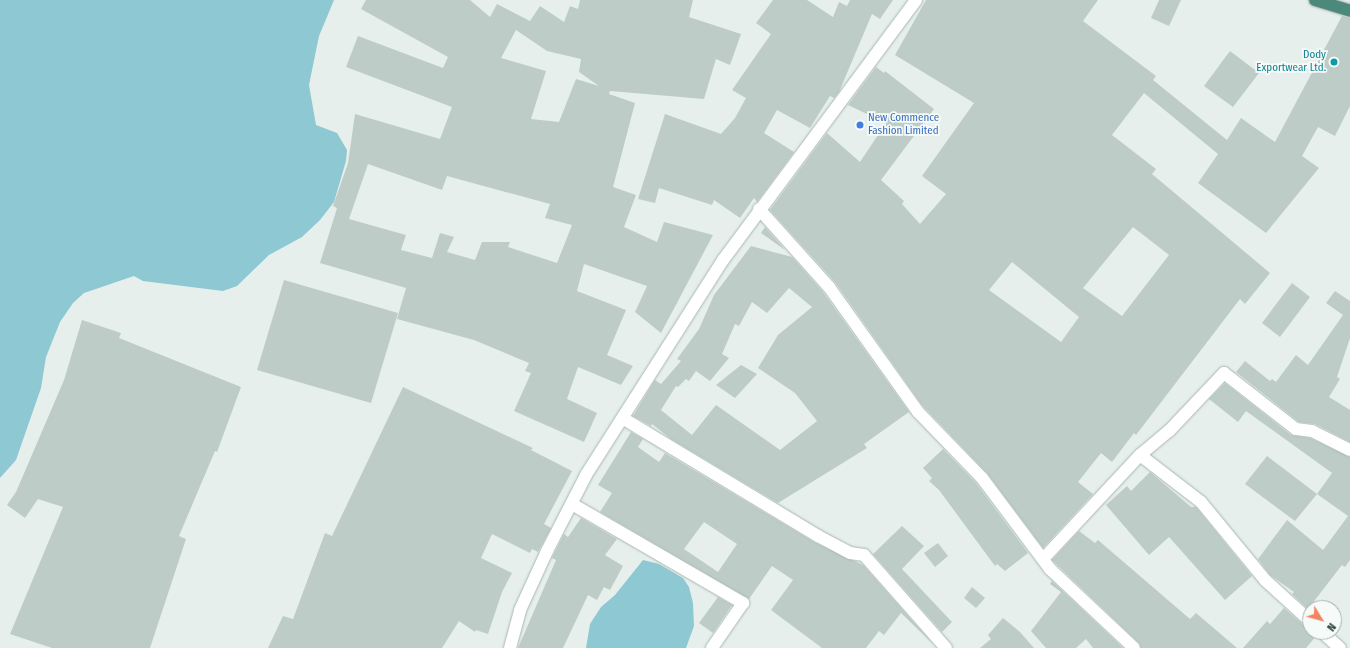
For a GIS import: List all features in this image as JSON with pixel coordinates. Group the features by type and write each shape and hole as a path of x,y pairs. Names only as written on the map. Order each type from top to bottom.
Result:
{"highway":[{"path":"1315,0 1350,11"}],"street":[{"path":"510,648 520,610 547,551 586,475 624,419 723,260 916,0"},
{"path":"760,210 829,287 918,412 982,478 1050,569 1134,648"},
{"path":"1043,559 1140,455 1169,431 1224,373 1296,429 1312,431 1350,450"},
{"path":"624,419 818,536 850,553 864,555 946,648"},
{"path":"1140,455 1201,502 1265,580 1302,614"},
{"path":"572,504 743,603 712,648"},
{"path":"1331,640 1340,648"}],"water":[{"path":"0,0 334,0 319,36 309,85 316,125 337,133 347,150 346,161 334,202 320,220 302,237 269,255 237,286 223,291 143,281 134,276 84,293 73,303 60,322 46,357 41,388 16,460 0,478"},
{"path":"643,560 659,564 683,578 689,587 693,603 694,626 686,648 586,648 590,624 601,607 615,595"}],"building":[{"path":"366,0 470,0 490,17 497,4 530,21 540,6 564,22 570,6 578,9 580,0 693,0 689,17 741,34 730,65 716,59 704,99 610,91 609,94 635,103 613,187 636,195 624,227 657,242 664,222 713,235 661,333 635,312 647,286 584,264 577,291 626,310 607,355 633,366 621,385 578,367 567,399 597,413 584,442 514,411 531,373 525,371 529,363 474,340 397,319 406,288 320,263 337,208 333,206 348,163 355,114 440,139 452,107 346,67 358,36 443,68 448,57 361,9","holes":["516,30 547,51 581,59 579,72 599,86 576,79 559,122 531,119 546,71 501,58","368,164 442,190 447,176 550,204 545,218 572,225 557,263 508,247 510,242 482,242 475,260 447,252 454,237 440,233 432,258 401,250 406,235 349,219"]},
{"path":"773,0 807,0 833,17 839,2 847,6 850,0 893,0 880,19 872,14 839,92 834,98 830,96 810,128 777,110 764,133 794,152 757,202 754,198 740,218 714,200 712,205 659,188 655,203 638,199 665,114 721,134 735,118 746,98 732,90 771,34 756,23"},
{"path":"926,0 1098,0 1083,21 1156,76 1153,80 1227,140 1241,118 1275,142 1342,16 1350,18 1350,106 1335,136 1318,127 1302,156 1319,168 1266,233 1198,183 1218,154 1144,93 1112,135 1156,169 1152,174 1270,273 1245,304 1240,299 1136,435 1134,433 1112,462 1101,453 1078,482 1093,494 1043,548 987,473 922,405 835,282 770,210 827,133 860,162 886,123 848,105 876,67 884,73 885,71 934,109 881,180 904,201 902,204 920,224 946,194 922,176 974,103 895,55","holes":["1133,227 1169,255 1122,316 1083,288","1012,262 1079,317 1061,342 989,290"]},
{"path":"1159,0 1181,0 1169,26 1151,18"},
{"path":"1230,51 1259,73 1233,107 1204,86"},
{"path":"765,227 785,250 761,233"},
{"path":"751,246 792,257 823,292 909,412 864,444 867,448 778,503 671,439 652,424 651,426 633,416 655,380 661,384 681,361 677,359 699,329 714,295","holes":["789,288 812,307 778,335 758,368 795,393 817,421 780,450 716,405 692,435 661,410 676,386 678,387 686,379 689,381 696,371 710,381 729,358 722,354 735,324 739,326 752,302 767,313"]},
{"path":"284,280 398,313 371,403 257,370"},
{"path":"1292,283 1310,297 1280,337 1262,323"},
{"path":"1335,291 1350,301 1350,338 1337,377 1340,379 1329,397 1350,410 1350,442 1315,424 1299,422 1236,372 1245,361 1270,381 1272,379 1276,382 1296,355 1308,365 1343,315 1326,303"},
{"path":"82,320 121,333 119,338 241,387 217,452 215,451 179,536 186,539 150,648 52,648 10,634 63,507 38,499 25,518 7,505 16,492 64,380"},
{"path":"741,365 757,374 735,398 716,385"},
{"path":"1225,383 1291,435 1310,438 1350,457 1350,560 1345,567 1342,565 1315,600 1302,600 1302,603 1292,594 1294,592 1270,575 1258,559 1287,520 1323,550 1348,516 1317,494 1332,473 1246,411 1238,422 1209,399"},
{"path":"403,387 533,448 531,450 572,471 544,524 551,528 538,552 532,549 530,553 492,534 481,558 512,573 502,592 488,634 476,630 475,632 459,621 442,648 268,648 283,616 293,619 325,533 332,536"},
{"path":"631,432 643,439 638,447 659,462 665,453 814,542 863,565 932,643 901,613 884,635 879,631 866,648 822,648 771,610 793,580 772,566 749,599 600,512 612,493 598,485","holes":["704,522 737,544 718,572 684,549"]},
{"path":"943,449 976,483 1028,553 1005,571 997,564 995,566 939,490 929,481 932,478 923,468"},
{"path":"1267,456 1317,494 1295,521 1245,484"},
{"path":"1150,472 1191,507 1196,507 1252,576 1225,600 1169,537 1149,555 1106,505 1127,486 1131,491"},
{"path":"581,518 617,539 605,555 623,566 610,590 604,587 597,600 588,595 563,648 518,648 556,560 552,558 564,534 568,537"},
{"path":"902,526 924,546 902,569 952,622 942,632 873,554"},
{"path":"1079,531 1095,543 1098,540 1190,619 1196,613 1237,648 1141,648 1139,643 1052,560"},
{"path":"938,543 948,556 935,567 924,553"},
{"path":"1052,581 1123,648 1093,648 1086,639 1076,648 1046,648 1031,631 1061,592 1050,584"},
{"path":"972,587 985,598 976,608 964,598"},
{"path":"718,597 732,605 713,633 699,623"},
{"path":"1284,608 1302,624 1302,640 1313,640 1306,648 1243,648 1267,621 1270,624"},
{"path":"1003,618 1020,632 1034,648 980,648 991,639 988,635"}],"place":[{"name":"Dody Exportwear Ltd.","path":"1334,62"},
{"name":"New Commence Fashion Limited","path":"860,125"}]}
